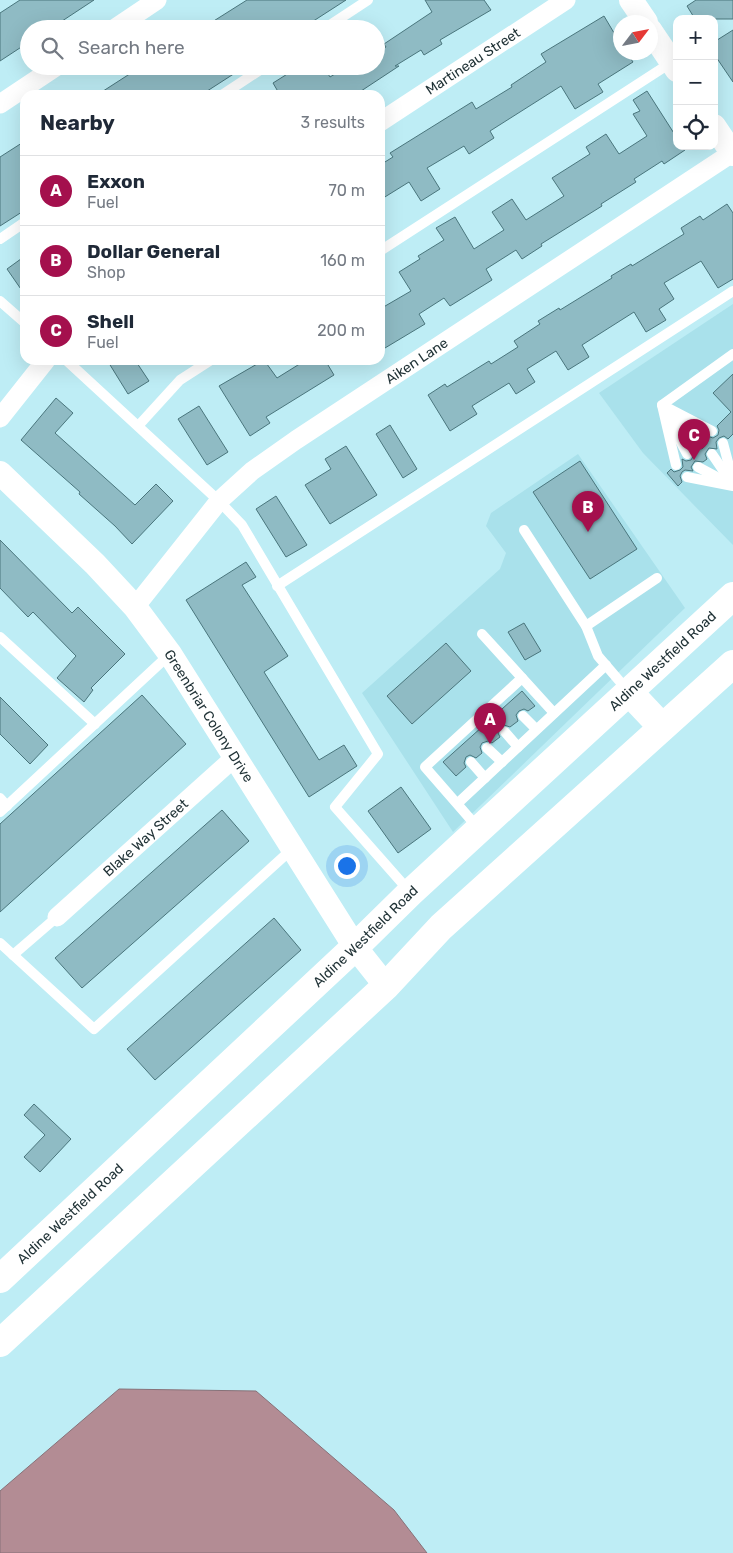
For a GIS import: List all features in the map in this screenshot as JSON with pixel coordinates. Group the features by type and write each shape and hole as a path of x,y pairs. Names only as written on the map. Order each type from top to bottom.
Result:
{"main road":[{"name":"Aldine Westfield Road","path":"0,1280 355,947 410,893 733,596"},
{"path":"0,1343 386,986 440,927 733,664"},
{"path":"629,692 662,727"}],"street":[{"path":"127,20 157,0"},
{"name":"Martineau Street","path":"385,119 566,0"},
{"path":"631,0 641,15"},
{"path":"658,42 673,64"},
{"path":"21,90 44,75"},
{"path":"0,104 20,91"},
{"path":"718,132 733,154"},
{"name":"Aiken Lane","path":"135,607 220,501 252,471 296,440 733,154"},
{"path":"0,418 42,365"},
{"name":"Greenbriar Colony Drive","path":"0,473 95,564 135,607 170,654 355,947 386,986"},
{"name":"Blake Way Street","path":"57,917 234,758"}],"lane":[{"path":"338,20 368,0"},
{"path":"385,248 673,67"},
{"path":"230,90 252,75"},
{"path":"0,238 20,225"},
{"path":"278,586 733,291"},
{"path":"0,301 20,319"},
{"path":"662,406 733,354"},
{"path":"72,365 220,501 242,526 378,754 335,807 410,893"},
{"path":"139,425 180,380 203,365"},
{"path":"662,406 712,431"},
{"path":"662,406 700,442"},
{"path":"662,406 687,454"},
{"path":"662,406 676,465"},
{"path":"724,443 733,485"},
{"path":"712,454 733,485"},
{"path":"698,467 733,485"},
{"path":"687,477 733,485"},
{"path":"524,530 586,626 598,656 629,692"},
{"path":"586,626 658,578"},
{"path":"482,634 554,713"},
{"path":"0,637 95,724"},
{"path":"2,805 95,724 170,654"},
{"path":"458,803 606,666"},
{"path":"480,829 425,767 455,745 507,698 522,678"},
{"path":"523,716 536,729"},
{"path":"505,732 518,747"},
{"path":"487,748 502,762"},
{"path":"471,762 485,778"},
{"path":"0,943 94,1029 292,849"},
{"path":"13,955 57,917"}],"shaded area":[{"path":"733,304 733,545 643,453 599,393"},
{"path":"578,454 685,608 453,832 362,693 500,569 506,553 486,526 491,513"},
{"path":"119,1389 256,1391 394,1510 427,1553 0,1553 0,1491"}],"building":[{"path":"20,0 94,0 64,20 20,20 20,48 0,61 0,13"},
{"path":"247,0 346,0 315,20 215,20"},
{"path":"425,0 484,0 491,10 440,40 442,44 424,55 421,50 395,66 399,66 363,90 277,90 273,83 286,75 329,75 330,77 333,75 385,75 385,43 432,12"},
{"path":"696,0 733,0 733,19 718,19 718,15 693,15 687,6"},
{"path":"604,16 613,31 613,60 632,60 633,62 598,84 603,92 575,109 561,86 490,131 494,138 469,154 464,146 427,168 440,189 421,201 409,182 385,197 385,162 393,157 390,153 472,102 476,109 512,87 511,85 546,62 541,54"},
{"path":"733,30 733,82 718,60 718,39"},
{"path":"128,75 232,75 209,90 105,90"},
{"path":"647,91 673,132 673,150 685,150 664,164 662,161 634,179 636,182 601,204 602,206 541,244 542,246 522,259 516,250 486,269 492,280 450,306 444,298 419,314 425,324 385,348 385,306 411,291 399,272 420,259 418,256 444,240 436,228 455,217 474,249 504,230 492,212 512,199 526,220 564,196 552,178 590,154 586,147 606,134 619,154 647,136 633,114 640,111 633,100"},
{"path":"20,144 20,213 0,226 0,157"},
{"path":"727,204 733,213 733,279 718,288 701,261 664,283 674,299 659,309 666,320 646,332 634,312 582,345 589,357 568,370 556,351 527,369 535,382 516,394 509,383 472,406 477,414 450,431 428,395 445,384 447,387 489,361 491,364 518,347 514,341 540,324 538,321 559,308 560,310 612,278 611,276 631,264 632,266 684,234 681,228 700,216 703,220"},
{"path":"20,260 20,288 7,269"},
{"path":"110,365 138,365 149,381 128,394"},
{"path":"255,365 268,365 277,378 298,365 328,365 334,375 266,417 270,423 250,436 219,386"},
{"path":"733,374 733,434 728,439 724,436 719,438 716,442 717,449 709,448 705,454 707,459 703,462 695,461 691,467 693,471 685,470 682,472 680,476 682,482 678,486 667,473 671,469 674,472 680,470 683,467 682,459 686,461 691,460 694,455 692,449 695,447 702,449 707,443 705,438 707,436 713,438 718,435 719,430 717,426 731,412 713,393"},
{"path":"56,398 73,413 55,433 135,505 156,484 173,501 132,544 79,494 80,492 21,440"},
{"path":"199,406 228,452 207,465 178,419"},
{"path":"390,425 417,469 403,478 376,434"},
{"path":"346,446 377,495 330,524 305,485 331,469 325,459"},
{"path":"580,461 637,549 590,579 533,492"},
{"path":"276,496 307,545 286,557 256,509"},
{"path":"0,540 72,613 78,607 125,654 91,688 93,690 84,702 57,678 76,656 33,612 28,617 0,588"},
{"path":"246,562 256,577 242,585 288,656 264,672 319,760 344,745 357,766 309,797 186,600"},
{"path":"524,623 541,651 525,660 508,632"},
{"path":"446,643 471,671 412,724 387,696"},
{"path":"522,691 535,706 528,711 524,709 519,711 516,715 518,721 510,727 504,725 500,727 498,733 500,737 492,743 488,741 482,743 480,747 482,753 476,758 470,755 466,757 464,763 466,767 456,776 443,762"},
{"path":"142,695 186,744 0,912 0,824"},
{"path":"0,697 48,745 30,764 0,734"},
{"path":"401,787 431,829 398,853 368,811"},
{"path":"222,810 249,841 82,988 55,958"},
{"path":"274,918 301,950 155,1080 127,1049"},
{"path":"34,1104 71,1139 40,1172 24,1157 45,1135 24,1115"}],"place":[{"name":"Shell","path":"694,460"},
{"name":"Dollar General","path":"588,532"},
{"name":"Exxon","path":"490,744"}]}
